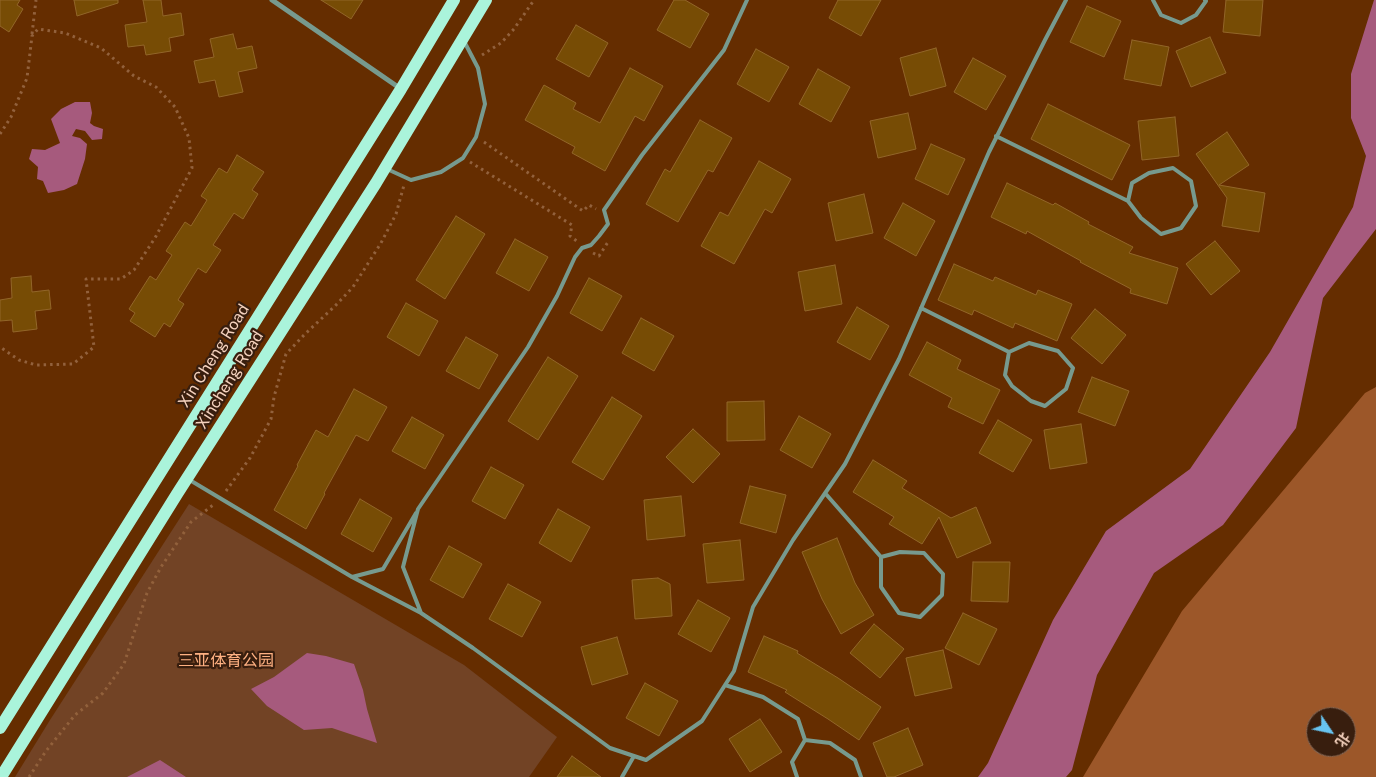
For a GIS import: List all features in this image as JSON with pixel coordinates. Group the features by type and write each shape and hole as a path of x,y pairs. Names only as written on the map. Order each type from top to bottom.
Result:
{"main road":[{"name":"Xin Cheng Road","path":"0,728 401,89 454,0"},
{"name":"Xincheng Road","path":"1,777 384,168 486,0"}],"street":[{"path":"272,0 401,89"}],"lane":[{"path":"352,577 383,569 418,509 528,347 557,296 575,257 582,248 590,245 600,236 608,224 604,210 642,155 724,50 747,0"},
{"path":"187,479 352,577 421,613 473,648 610,748 646,760 702,721 734,671 753,607 793,540 845,464 899,359 996,136 1066,0"},
{"path":"1152,0 1161,15 1181,23 1196,15 1206,2 1205,0"},
{"path":"384,168 411,180 441,172 463,158 476,137 485,104 478,68 462,39"},
{"path":"996,136 1128,201 1140,218 1161,234 1181,228 1196,206 1191,181 1173,168 1149,173 1132,182 1128,201"},
{"path":"921,308 1009,352 1030,343 1058,351 1073,368 1066,389 1045,406 1031,401 1012,386 1005,375 1009,352"},
{"path":"824,494 880,557 881,587 899,613 920,617 942,595 943,574 924,553 900,552 880,557"},
{"path":"418,509 403,567 421,613"},
{"path":"725,685 763,697 798,719 806,740"},
{"path":"797,777 792,762 806,740"},
{"path":"806,740 830,743 855,760 861,777"},
{"path":"622,777 634,756"}],"path":[{"path":"0,134 11,117 27,78 36,0"},
{"path":"474,60 501,43 514,29 534,0"},
{"path":"0,347 18,360 36,365 73,364 94,347 86,279 121,279 134,270 155,238 192,168 190,138 175,107 156,87 134,76 101,48 65,33 38,29 32,36"},
{"path":"476,137 582,211 589,205 605,214"},
{"path":"463,158 572,225 570,236 599,256 609,241"},
{"path":"29,777 46,751 75,715 103,693 124,664 147,593 161,566 191,522 221,499 250,458 271,419 274,397 286,354 353,287 381,243 396,214 406,178"}],"green space":[{"name":"三亚体育公园","path":"189,504 464,665 557,737 529,777 15,777"}],"shaded area":[{"path":"1374,0 1376,0 1376,229 1323,298 1296,428 1223,525 1154,573 1097,675 1072,770 1066,777 978,777 988,763 1053,620 1106,531 1190,469 1270,352 1353,207 1366,156 1351,118 1351,74"},
{"path":"75,102 90,102 92,113 90,123 103,129 102,139 92,140 85,131 76,129 72,136 80,138 87,144 85,159 77,184 64,190 48,193 43,181 37,179 38,167 29,159 32,149 45,150 60,143 51,119 61,109"},
{"path":"1376,387 1376,777 1083,777 1182,611 1365,393"},
{"path":"307,653 354,664 377,743 332,728 304,730 267,706 251,689 274,677"},
{"path":"160,760 186,777 127,777"}],"building":[{"path":"0,0 20,0 17,5 23,9 9,32 0,26"},
{"path":"74,0 118,0 118,3 77,16"},
{"path":"143,0 161,0 163,16 181,13 184,35 169,38 171,51 146,55 144,45 128,47 125,25 147,22"},
{"path":"321,0 363,0 351,19"},
{"path":"674,0 685,0 709,14 690,48 657,30"},
{"path":"838,0 881,0 861,36 829,18"},
{"path":"1226,0 1263,0 1260,36 1223,32"},
{"path":"1087,6 1121,21 1104,57 1070,42"},
{"path":"576,25 608,43 589,77 556,59"},
{"path":"233,34 237,49 252,46 257,68 238,72 243,92 219,97 215,80 199,83 194,61 214,57 210,39"},
{"path":"1210,37 1226,73 1191,87 1176,51"},
{"path":"1132,40 1169,47 1161,86 1124,79"},
{"path":"936,48 946,86 910,96 900,58"},
{"path":"756,49 789,67 769,102 737,84"},
{"path":"973,58 1006,76 986,110 954,92"},
{"path":"630,68 663,86 644,121 635,116 605,171 572,153 575,147 525,120 544,85 576,103 573,109 600,123"},
{"path":"818,69 850,87 831,122 799,104"},
{"path":"1048,104 1130,145 1112,180 1031,139"},
{"path":"908,113 916,149 878,158 870,121"},
{"path":"1175,117 1179,156 1142,160 1138,121"},
{"path":"700,120 732,138 713,172 708,170 678,222 646,204 665,169 670,172"},
{"path":"1227,132 1249,165 1219,185 1265,193 1259,232 1222,226 1227,198 1196,154"},
{"path":"931,144 965,159 948,195 915,179"},
{"path":"237,155 264,172 252,190 258,194 243,219 234,213 213,245 221,250 206,273 198,268 178,300 184,304 170,327 164,323 155,337 130,321 135,313 129,309 150,276 156,280 172,255 166,251 185,222 191,226 207,200 201,196 219,168 227,173"},
{"path":"759,161 791,179 772,213 765,209 734,264 701,246 720,212 728,216"},
{"path":"1007,183 1053,205 1055,203 1089,222 1088,224 1133,247 1129,253 1178,268 1167,304 1130,293 1131,289 1027,231 1026,234 991,217"},
{"path":"864,194 873,233 836,241 828,203"},
{"path":"903,203 935,221 916,256 884,238"},
{"path":"456,216 485,234 445,299 416,280"},
{"path":"515,239 548,257 529,291 496,273"},
{"path":"1215,241 1240,271 1211,295 1186,264"},
{"path":"954,264 993,281 995,277 1036,295 1038,290 1072,304 1057,341 1015,323 1013,328 974,310 972,315 938,300"},
{"path":"835,265 842,304 805,311 798,272"},
{"path":"31,276 32,292 49,290 51,309 35,311 37,329 13,332 12,320 0,321 0,300 12,298 11,278"},
{"path":"589,278 622,296 602,331 570,313"},
{"path":"406,303 438,321 419,356 387,337"},
{"path":"857,307 889,326 870,360 837,342"},
{"path":"1095,309 1126,335 1102,364 1071,338"},
{"path":"641,318 674,336 654,371 622,353"},
{"path":"466,337 498,355 479,389 446,371"},
{"path":"927,342 961,360 957,369 1000,390 983,424 948,407 952,398 909,375"},
{"path":"548,357 578,376 538,440 508,421"},
{"path":"1092,377 1129,391 1115,426 1078,412"},
{"path":"354,389 387,407 368,441 356,435 306,529 274,510 316,430 328,437"},
{"path":"612,397 642,416 603,480 572,462"},
{"path":"764,401 765,440 727,441 727,402"},
{"path":"799,416 831,434 812,468 780,450"},
{"path":"412,417 444,435 425,469 392,451"},
{"path":"998,420 1032,440 1013,472 979,453"},
{"path":"1081,424 1087,463 1050,469 1044,430"},
{"path":"693,429 720,454 693,483 666,457"},
{"path":"873,460 907,481 902,488 951,518 976,507 991,543 957,558 939,517 922,544 889,524 894,517 853,492"},
{"path":"491,467 524,485 505,519 472,501"},
{"path":"750,486 786,495 776,533 740,523"},
{"path":"681,496 685,536 647,540 644,500"},
{"path":"360,499 392,518 373,552 341,534"},
{"path":"558,509 590,527 571,562 539,543"},
{"path":"837,538 855,583 874,615 841,634 822,599 802,552"},
{"path":"740,540 744,580 707,583 703,544"},
{"path":"449,546 482,564 463,598 430,580"},
{"path":"973,562 1010,562 1008,602 971,601"},
{"path":"658,578 670,584 672,616 635,619 632,580"},
{"path":"508,584 541,602 522,637 489,619"},
{"path":"698,600 730,618 711,652 678,634"},
{"path":"963,613 997,629 979,665 945,648"},
{"path":"874,624 904,649 880,678 850,653"},
{"path":"764,636 798,651 797,653 881,707 859,740 785,692 787,690 748,672"},
{"path":"617,637 628,674 592,685 581,647"},
{"path":"943,650 952,688 915,696 906,658"},
{"path":"645,683 678,701 659,736 626,718"},
{"path":"760,719 782,752 750,772 729,739"},
{"path":"908,728 923,765 894,777 887,777 873,743"},
{"path":"572,756 601,777 557,777"}]}
